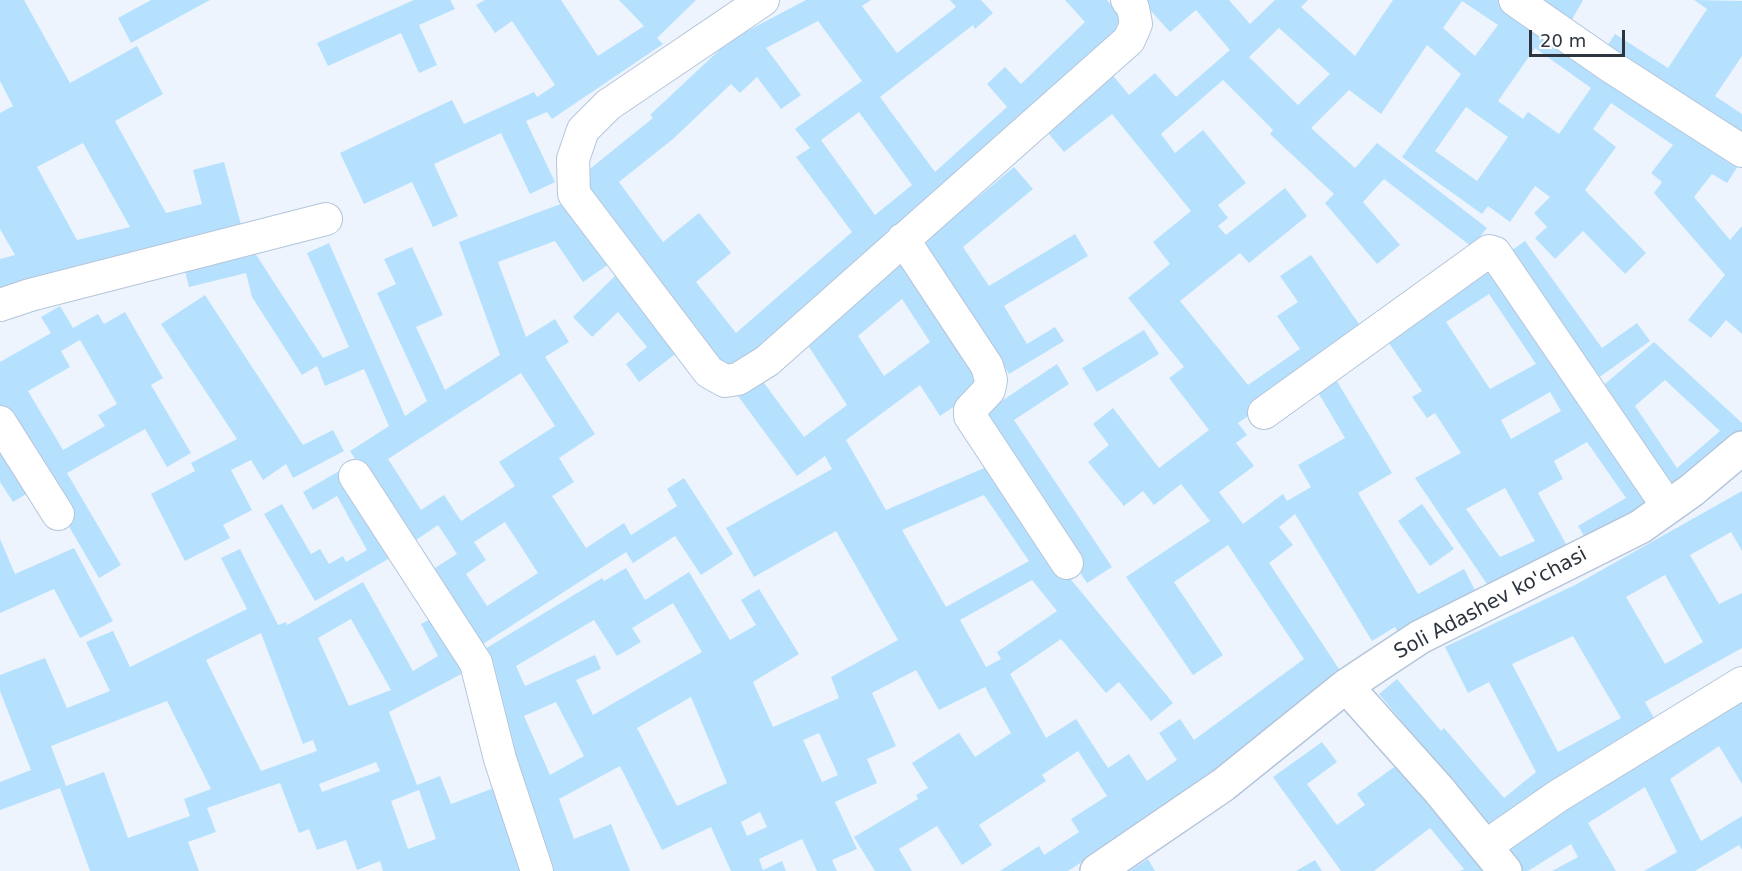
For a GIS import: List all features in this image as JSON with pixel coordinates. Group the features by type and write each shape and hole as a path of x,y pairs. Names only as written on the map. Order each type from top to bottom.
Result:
{"street":[{"path":"763,0 608,105 583,130 573,159 574,194 709,372 725,381 738,379 767,361 1129,40 1136,24 1133,8 1127,0"},
{"path":"1515,0 1742,151"},
{"path":"0,305 30,295 326,219"},
{"path":"903,239 987,366 991,380 989,390 970,410 969,416 1067,563"},
{"path":"1264,413 1489,250 1496,253 1668,507"},
{"path":"0,422 58,514"},
{"name":"Soli Adashev ko'chasi","path":"1097,871 1223,785 1346,686 1420,637 1640,526 1668,507 1742,448"},
{"path":"355,476 476,663 500,759 537,871"},
{"path":"1346,686 1495,859 1558,796 1742,683"}],"building":[{"path":"0,0 24,0 70,83 137,46 163,94 115,121 166,213 202,204 193,170 224,162 243,232 0,294 0,259 15,255 0,229 0,113 13,106 0,81","holes":["83,143 130,227 77,240 37,167"]},
{"path":"151,0 210,0 131,43 118,18"},
{"path":"414,0 450,0 455,9 419,25 437,65 419,73 401,33 328,66 317,43"},
{"path":"485,0 561,0 598,56 644,26 619,0 696,0 657,38 663,44 552,119 547,112 526,121 555,182 530,194 501,133 434,164 458,216 433,227 412,182 364,204 340,153 452,100 464,124 534,92 537,97 555,85 512,21 495,33 476,5"},
{"path":"806,0 871,0 862,6 897,53 956,7 950,0 981,0 993,13 975,29 973,25 880,97 935,172 1007,107 987,84 1005,67 1021,84 1085,22 1065,0 1107,0 1127,23 732,375 658,283 581,176 653,118 650,115 730,40","holes":["818,21 862,81 795,129 810,148 796,157 852,232 736,333 696,282 731,253 699,213 663,242 619,182 673,139 731,84 740,93 757,77 781,109 801,95 766,48","859,112 912,185 875,215 821,140"]},
{"path":"1141,0 1229,0 1250,24 1275,0 1308,0 1301,7 1355,56 1393,0 1503,0 1742,160 1727,183 1712,174 1694,197 1730,240 1742,226 1742,334 1726,320 1711,338 1688,320 1725,275 1654,193 1662,182 1651,173 1673,145 1611,103 1593,129 1616,147 1585,190 1646,253 1625,274 1583,231 1555,259 1535,238 1547,227 1534,213 1550,197 1535,186 1510,222 1488,206 1482,214 1402,157 1461,74 1427,45 1381,114 1349,90 1311,128 1355,168 1377,143 1487,228 1472,247 1384,179 1363,202 1400,245 1377,264 1325,203 1334,194 1270,134 1273,130 1223,80 1161,134 1175,153 1203,130 1246,183 1218,205 1228,218 1218,226 1226,235 1285,188 1307,216 1249,263 1240,253 1180,301 1248,385 1300,349 1277,316 1298,302 1280,276 1311,255 1366,334 1238,423 1247,435 1236,443 1254,466 1219,492 1243,524 1283,494 1287,501 1311,487 1298,465 1345,438 1316,389 1335,378 1392,473 1358,493 1418,594 1464,569 1477,594 1400,635 1395,627 1372,641 1295,514 1279,527 1293,545 1269,563 1343,675 1249,746 1141,820 1143,822 1068,871 1000,871 1039,846 1044,855 1079,832 1071,819 1107,796 1078,751 1042,775 1046,781 979,825 992,845 962,865 937,826 899,849 912,871 875,871 854,837 918,799 916,795 928,788 912,763 959,733 975,757 1011,733 985,687 939,710 916,670 872,693 896,746 867,759 877,783 835,802 857,849 832,860 837,871 817,871 802,839 759,859 763,870 782,861 786,871 731,871 711,827 662,850 620,766 559,799 574,839 611,824 630,871 548,871 475,655 602,578 604,581 626,568 645,600 689,572 730,640 756,625 741,600 759,589 799,654 753,682 773,727 839,698 831,677 898,640 836,531 754,577 726,528 832,469 825,456 797,476 738,396 761,379 804,437 847,405 805,341 908,256 987,384 940,416 920,385 846,440 886,510 996,463 1059,565 1173,703 1151,721 1119,682 1106,693 1061,639 1010,674 1046,738 1076,719 1108,768 1129,754 1147,781 1177,760 1159,733 1180,719 1194,740 1304,659 1228,545 1174,582 1223,655 1193,675 1126,577 1210,521 1181,484 1154,505 1143,491 1124,506 1088,462 1109,445 1093,424 1113,408 1159,468 1209,430 1169,378 1184,367 1128,298 1170,264 1153,242 1191,211 1112,114 1064,152 1043,127 1111,73 1129,95 1155,73 1176,97 1230,50 1196,10 1170,32","holes":["1462,1 1498,25 1475,56 1443,28","1279,28 1330,74 1298,105 1249,57","1535,48 1591,88 1559,134 1528,112 1523,119 1498,101","1466,107 1508,137 1477,181 1435,151","902,299 930,342 884,376 858,336","984,495 1029,561 946,607 902,530","1032,580 1057,611 997,652 1001,659 986,667 960,620","673,603 702,652 593,715 576,680 601,669 595,655 525,686 516,666 594,620 617,656 641,642 632,628","691,697 727,783 677,806 637,728","556,702 584,756 550,775 524,716","819,733 838,775 822,782 803,740","760,812 767,827 747,836 741,822"]},
{"path":"1531,0 1583,0 1570,23"},
{"path":"1694,0 1742,1 1742,56 1715,96 1742,114 1742,148 1601,55 1615,34 1668,68 1707,9"},
{"path":"1014,167 1033,189 963,247 989,286 1075,234 1088,256 1004,306 1027,344 1055,327 1064,341 1009,374 924,242"},
{"path":"566,202 609,264 583,282 555,241 498,262 526,337 555,319 569,342 545,357 595,434 559,458 574,482 552,496 586,548 624,523 631,535 677,506 667,489 684,478 733,554 701,575 675,536 633,563 626,552 472,651 398,525 350,451 389,426 364,369 325,386 317,366 302,375 252,297 246,273 189,287 185,271 255,253 323,358 349,347 307,253 329,243 405,416 427,401 377,293 396,284 384,259 412,247 443,315 416,327 445,390 500,355 459,242","holes":["521,373 555,426 499,462 515,486 461,521 444,495 421,510 388,459","505,522 538,573 487,606 466,574 486,560 474,542","438,525 457,554 435,568 416,540"]},
{"path":"1525,241 1602,348 1637,323 1650,341 1591,383 1502,257"},
{"path":"1498,260 1659,502 1589,544 1578,526 1626,498 1587,442 1554,461 1563,479 1538,493 1571,553 1491,590 1415,478 1461,453 1435,413 1427,418 1412,397 1422,391 1384,336","holes":["1489,294 1536,364 1490,389 1446,322","1550,392 1561,411 1511,439 1501,420","1505,488 1535,541 1500,557 1466,509"]},
{"path":"617,274 678,352 639,382 626,364 647,347 618,312 592,337 573,317"},
{"path":"205,295 303,445 333,430 344,451 293,478 286,464 263,480 251,460 231,470 252,510 223,525 230,538 185,561 151,494 195,471 191,463 237,439 161,324"},
{"path":"60,306 73,328 98,314 104,324 125,312 163,378 151,385 191,453 167,467 145,429 67,473 121,565 99,578 0,408 0,362 51,333 41,317","holes":["80,340 117,404 98,415 105,426 63,450 28,391 70,367 61,351"]},
{"path":"1144,330 1159,354 1097,392 1082,368"},
{"path":"1654,342 1742,423 1742,441 1673,500 1598,390","holes":["1665,380 1720,431 1677,468 1635,406"]},
{"path":"1057,364 1069,384 1014,420 1112,567 1087,583 976,418"},
{"path":"0,428 38,487 13,502 0,482"},
{"path":"346,467 397,554 315,601 264,514 282,504 311,554 320,549 329,564 343,556 346,562 367,550 337,496 313,510 303,492"},
{"path":"1742,491 1742,551 1731,532 1690,555 1719,604 1742,593 1742,648 1645,702 1660,729 1497,836 1379,694 1397,679 1441,731 1444,728 1504,798 1536,772 1489,682 1468,693 1445,647 1577,584","holes":["1665,575 1703,642 1665,664 1626,597","1573,636 1621,718 1558,752 1512,664"]},
{"path":"1422,504 1454,549 1430,566 1398,521"},
{"path":"0,539 15,574 74,548 113,621 80,638 54,589 0,613"},
{"path":"240,549 278,625 286,622 287,625 363,582 413,671 438,656 421,624 441,613 471,669 389,712 417,785 440,776 451,804 502,785 533,871 383,871 380,861 357,870 346,840 317,850 309,829 299,833 280,783 207,808 216,832 188,842 199,871 90,871 60,788 0,810 0,782 31,770 0,691 0,675 45,658 67,708 110,691 86,642 113,631 130,667 247,609 221,558","holes":["351,619 391,690 349,706 318,638","261,633 303,744 313,740 317,751 261,771 206,660","167,701 211,789 184,799 190,816 128,838 104,772 66,786 51,746","376,762 380,771 322,792 319,784","419,790 436,839 408,849 391,801"]},
{"path":"1742,691 1742,784 1719,746 1670,779 1701,841 1742,816 1742,850 1739,845 1695,871 1644,871 1677,852 1645,787 1588,823 1616,871 1552,871 1578,857 1571,844 1528,871 1519,871 1503,845"},
{"path":"1322,742 1337,762 1307,784 1337,825 1365,805 1357,794 1401,762 1491,871 1460,871 1464,869 1430,828 1374,871 1341,871 1273,777"},
{"path":"1148,859 1155,871 1129,871"},
{"path":"1315,860 1322,871 1296,871"}]}
